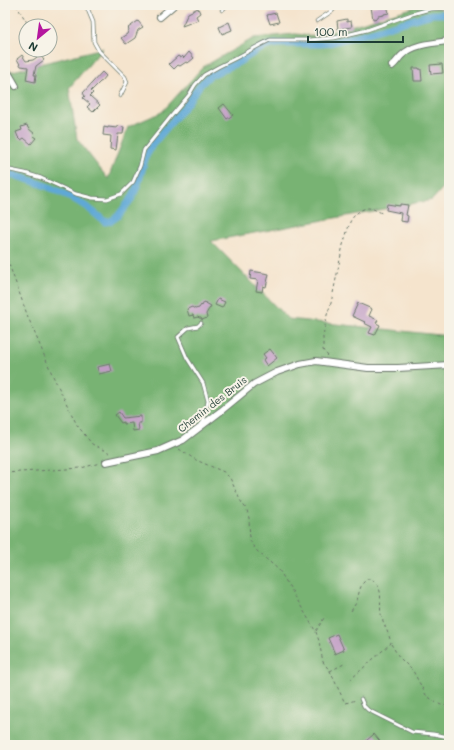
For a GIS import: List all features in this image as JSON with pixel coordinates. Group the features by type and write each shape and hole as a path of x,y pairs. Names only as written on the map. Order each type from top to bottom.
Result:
{"street":[{"path":"160,17 174,5"},
{"path":"392,66 401,56 411,49 424,45 449,41"},
{"path":"5,67 16,86"},
{"name":"Chemin des Bruis","path":"106,462 158,451 183,440 254,384 277,372 300,364 316,361 368,368 398,368 449,364"}],"lane":[{"path":"86,5 93,22 94,42 99,51 125,76 127,82 120,96"},
{"path":"222,10 228,5"},
{"path":"317,21 337,5"},
{"path":"5,169 41,178 76,194 92,198 107,199 121,194 133,182 140,166 144,150 204,75 218,66 270,40 309,40 334,38 367,30 430,9 449,8"},
{"path":"200,323 198,326 188,328 178,337 187,358 203,383 208,401 203,425"},
{"path":"361,699 364,706 368,710 398,726 412,732 433,734 449,738"}],"path":[{"path":"16,5 24,18"},
{"path":"335,363 323,350 323,337 343,245 350,222 362,209 372,208 382,213"},
{"path":"5,254 28,317 52,374 78,425 92,444 121,458"},
{"path":"175,444 196,460 224,472 230,478 249,518 250,540 253,546 257,552 279,570 316,632 323,662 330,671 344,701 346,703 361,699"},
{"path":"5,473 82,468 106,462"},
{"path":"351,611 355,605 363,583 366,580 373,580 377,584 380,593 381,615 390,636 391,643 398,657 413,670 426,694 434,702 449,706"},
{"path":"316,632 324,618"},
{"path":"351,680 391,643"},
{"path":"330,671 344,664"}],"green space":[{"path":"423,5 436,5 449,16 449,181 432,200 211,241 288,319 449,336 449,745 5,745 5,73 103,48 69,88 77,139 108,179 128,127 162,112 203,67 254,38 295,34 316,36"}],"building":[{"path":"387,5 389,13 373,19 371,7"},
{"path":"198,8 200,13 196,16 198,20 182,26 188,13"},
{"path":"276,13 279,22 270,24 267,15"},
{"path":"347,19 347,22 351,21 352,27 338,29 337,21"},
{"path":"138,21 143,27 138,30 135,38 126,44 121,38 127,34 128,28"},
{"path":"229,22 232,30 222,34 219,27"},
{"path":"189,52 194,58 188,63 186,62 180,66 178,65 174,69 169,64 178,56 181,58 182,56 184,58"},
{"path":"24,58 26,61 42,58 44,60 36,66 34,75 36,75 35,82 26,80 28,67 21,66 17,59"},
{"path":"442,64 443,73 431,74 430,65"},
{"path":"413,68 421,69 422,81 414,81"},
{"path":"102,72 106,76 91,91 93,93 90,96 100,105 93,112 87,107 90,104 83,98 85,96 83,93"},
{"path":"224,104 233,115 227,119 219,108"},
{"path":"27,125 28,128 35,134 33,136 36,138 31,144 24,138 21,140 16,132 22,130 21,127"},
{"path":"117,126 124,127 123,134 118,134 116,150 110,149 111,136 103,135 104,127 117,128"},
{"path":"387,204 400,206 400,204 408,205 406,215 408,216 407,222 400,221 401,213 386,210"},
{"path":"251,271 269,274 266,287 263,286 262,292 256,291 258,280 250,279"},
{"path":"218,299 225,302 222,308 215,305"},
{"path":"204,302 211,306 206,314 207,318 202,320 198,317 194,318 193,315 189,316 187,309 192,307 195,309 199,308"},
{"path":"358,303 372,309 369,316 378,320 376,323 380,325 375,335 369,333 372,327 352,316"},
{"path":"270,349 277,358 267,366 263,360 266,358 263,354"},
{"path":"110,364 112,371 99,374 97,367"},
{"path":"119,412 123,418 141,416 141,423 138,423 139,430 133,431 132,423 121,423 115,415"},
{"path":"337,634 344,650 335,654 328,638"},
{"path":"374,734 383,745 369,745 366,741"}],"waterway":[{"path":"5,173 37,182 59,191 79,202 105,222 111,221 118,216 132,198 138,184 146,156 152,145 208,77 267,46 278,44 329,43 432,14 449,14"}]}
